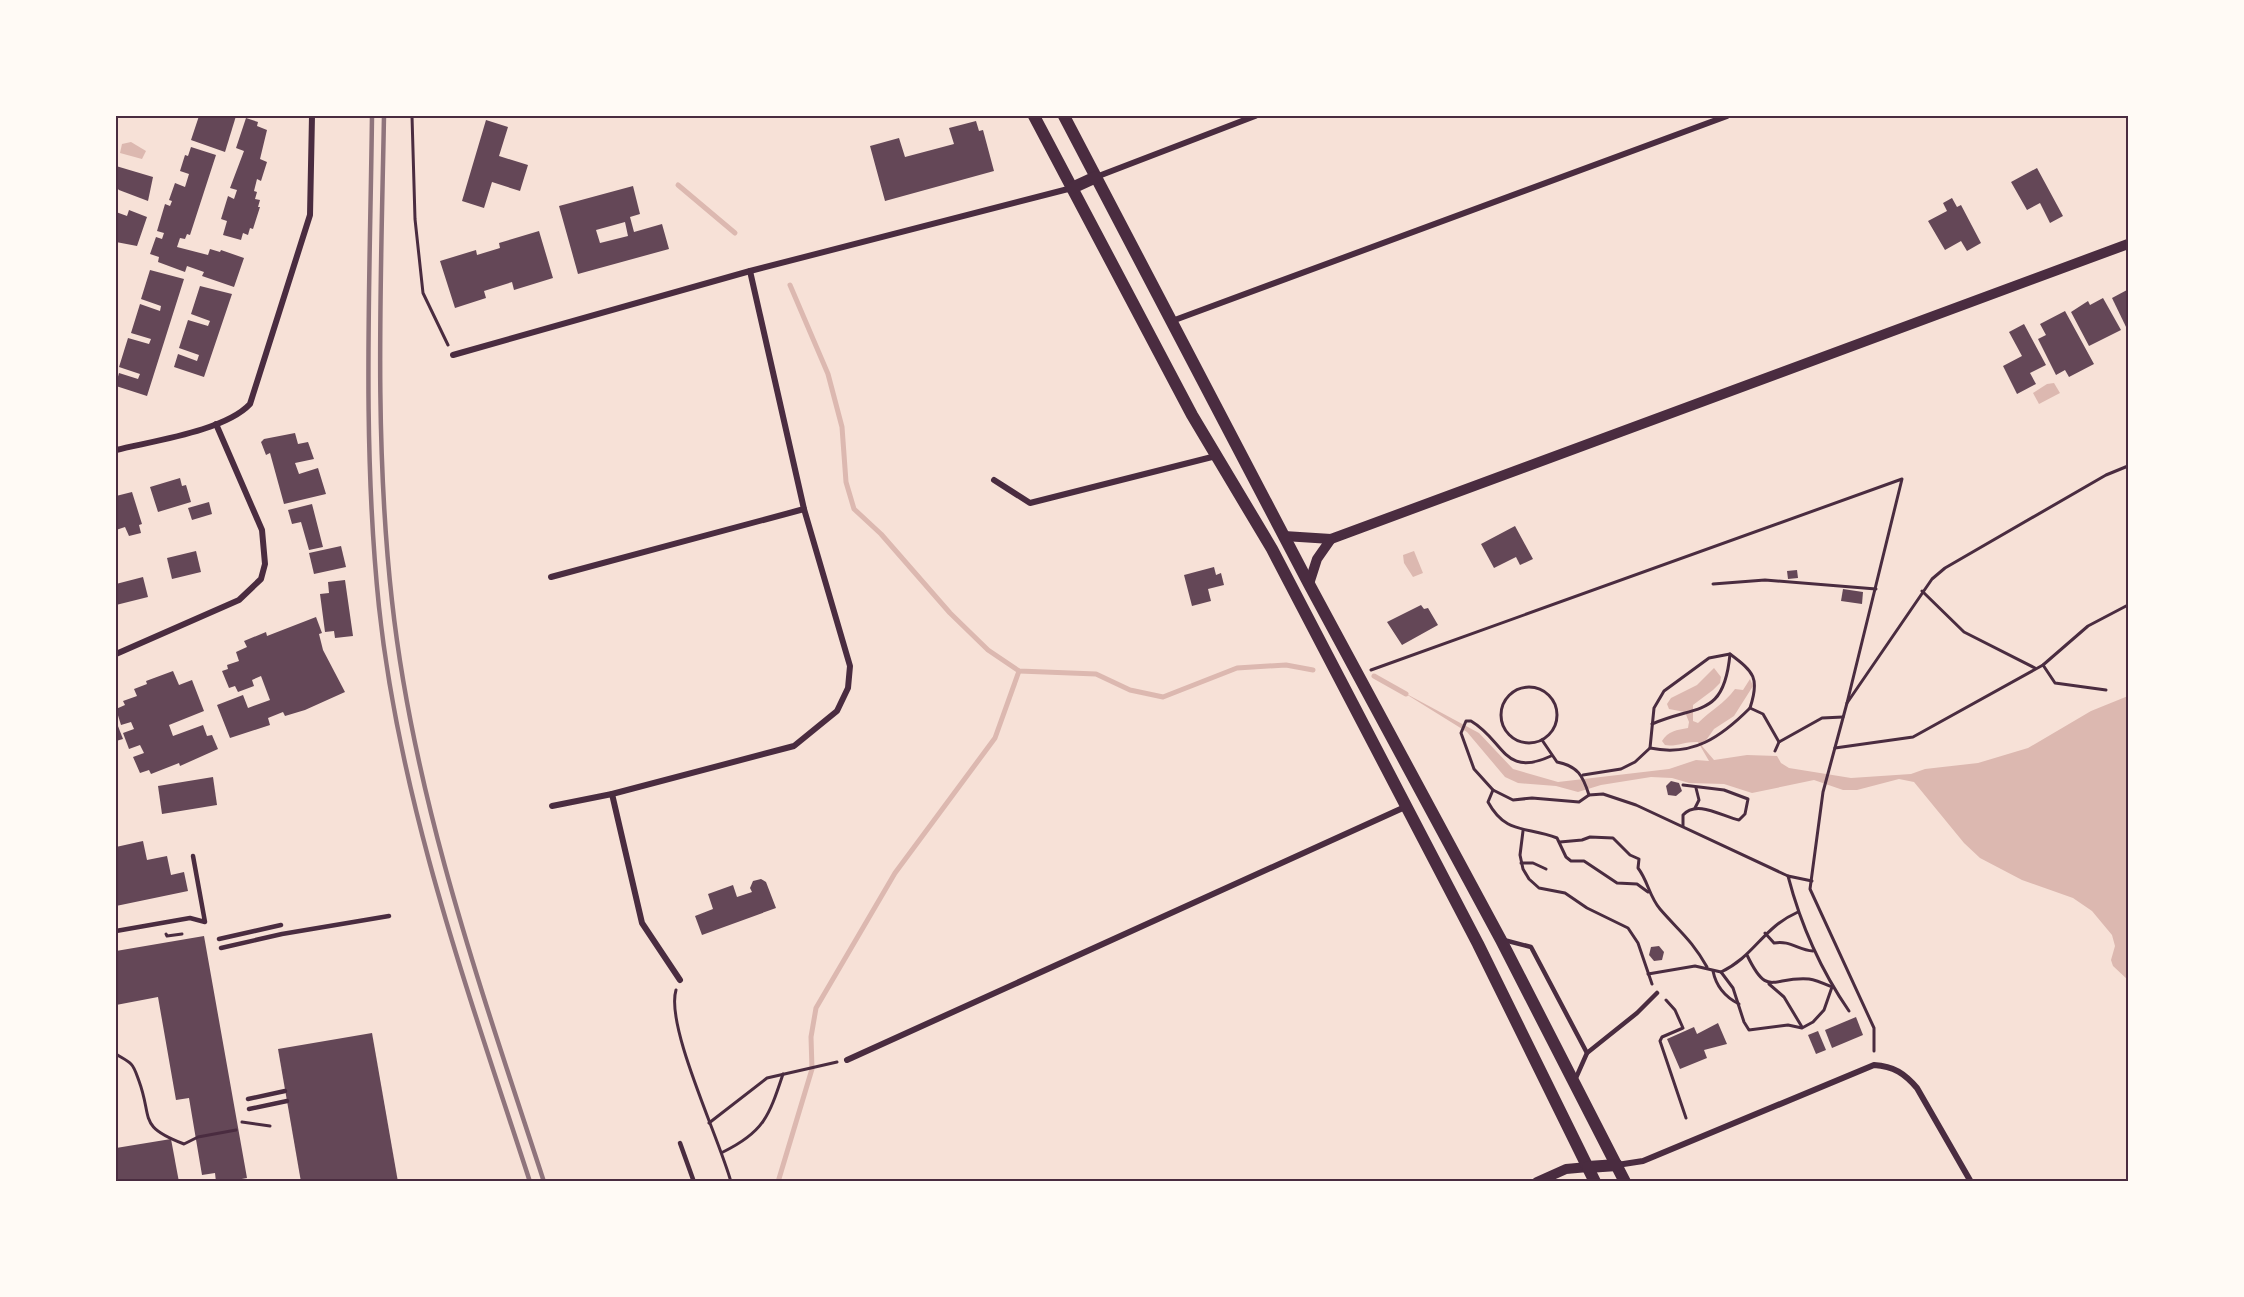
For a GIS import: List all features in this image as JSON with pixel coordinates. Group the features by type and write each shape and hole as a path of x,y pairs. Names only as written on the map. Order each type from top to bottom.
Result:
{"main road":[{"path":"1034,116 1216,456 1261,528 1510,1006 1595,1182"},
{"path":"1064,116 1309,584 1502,940 1625,1182"},
{"path":"1072,188 1096,177"},
{"path":"1216,456 1237,447"},
{"path":"1405,807 1425,796"},
{"path":"1588,1167 1617,1165"}],"street":[{"path":"116,450 232,419 250,404 310,215 312,116"},
{"path":"1096,177 1255,116"},
{"path":"1172,321 1726,116"},
{"path":"453,355 750,271 1072,188"},
{"path":"1284,536 1331,539 2128,244"},
{"path":"552,806 612,794 794,746 837,711 848,688 850,666 804,509 750,271"},
{"path":"116,654 239,600 261,579 265,564 262,530 216,424"},
{"path":"994,480 1030,503 1216,456"},
{"path":"551,577 804,509"},
{"path":"1309,584 1317,559 1331,539"},
{"path":"612,794 642,923 680,980"},
{"path":"847,1060 1405,807"},
{"path":"1617,1165 1649,1158 1874,1065 1899,1071 1917,1088 1971,1182"},
{"path":"1537,1182 1566,1169 1588,1167"}],"lane":[{"path":"116,932 190,918 205,922 193,856"},
{"path":"221,948 282,934 389,916"},
{"path":"219,939 280,925"},
{"path":"1502,940 1531,947 1587,1053"},
{"path":"1575,1081 1587,1053 1637,1013 1657,993"},
{"path":"248,1099 285,1091"},
{"path":"249,1109 287,1101"},
{"path":"680,1143 694,1182"}],"path":[{"path":"412,116 415,219 423,293 453,355"},
{"path":"1847,703 1922,591 1945,568 2106,475 2128,466"},
{"path":"1358,674 1902,479 1823,792 1810,889 1874,1028 1874,1051"},
{"path":"1713,584 1765,580 1876,589"},
{"path":"1922,591 1964,632 2035,668"},
{"path":"1835,748 1913,736 2043,665 2088,626 2128,605"},
{"path":"1652,724 1698,711 1713,702 1725,686 1730,654"},
{"path":"1583,774 1621,769 1635,762 1650,748 1654,708 1664,691 1709,658 1730,654 1750,669 1757,687 1750,708 1727,731 1694,746 1666,751 1650,748"},
{"path":"2043,665 2055,683 2106,690"},
{"path":"1533,687 1549,695 1554,703 1557,722 1553,730 1542,740 1528,743 1519,741 1505,730 1501,712 1508,696 1515,690 1533,687"},
{"path":"1750,708 1763,714 1779,742"},
{"path":"1775,751 1779,742 1822,718 1843,717"},
{"path":"1551,756 1536,762 1519,764 1502,754 1492,737 1479,725 1466,721 1461,733 1474,769 1493,790 1513,800 1532,798 1579,802 1589,795 1603,794 1636,805 1788,876 1812,882"},
{"path":"1542,740 1557,762 1569,764 1583,774 1589,795"},
{"path":"1683,785 1724,790 1748,799 1745,814 1740,820 1711,810 1695,808 1683,815 1683,826"},
{"path":"1695,808 1699,800 1696,788"},
{"path":"1493,790 1488,802 1494,813 1510,827 1548,834 1560,842 1566,857 1571,861 1584,861 1617,883 1637,884 1648,892 1696,947 1707,967"},
{"path":"1523,831 1521,863 1529,879 1539,888 1565,893 1587,908 1615,919 1628,928 1638,943 1657,993 1675,1010 1683,1028 1662,1037 1660,1041 1686,1118"},
{"path":"1560,842 1590,837 1613,838 1630,855 1645,860"},
{"path":"1639,859 1638,868 1644,875 1648,892"},
{"path":"1521,863 1533,863 1546,869"},
{"path":"1788,876 1797,912 1813,951 1848,1011"},
{"path":"1648,974 1662,970 1707,967 1721,972 1736,965 1779,920 1797,912"},
{"path":"1766,933 1774,943 1796,944 1805,951 1813,951"},
{"path":"1747,955 1761,979 1784,997 1802,1028"},
{"path":"1713,970 1716,982 1730,999 1740,1005"},
{"path":"1721,972 1733,988 1744,1022 1749,1030 1788,1025 1802,1028 1813,1022 1824,1010 1832,987"},
{"path":"1769,984 1811,979 1832,987"},
{"path":"680,980 675,995 676,1019 710,1123 723,1152 731,1182"},
{"path":"116,1054 132,1064 151,1125 166,1137 184,1144 198,1137 236,1130"},
{"path":"710,1123 767,1078 847,1060"},
{"path":"723,1152 747,1140 763,1123 784,1074"},
{"path":"242,1122 270,1126"}],"shaded area":[{"path":"131,142 146,151 142,159 120,153 122,144"},
{"path":"2054,383 2060,393 2039,404 2033,393 2047,384"},
{"path":"1414,551 1423,573 1413,577 1404,563 1403,555"},
{"path":"1714,668 1721,677 1720,683 1693,705 1693,721 1698,723 1735,689 1743,690 1750,679 1753,686 1734,716 1714,729 1702,746 1714,760 1747,755 1777,756 1781,763 1789,768 1851,778 1911,774 1925,769 1978,763 2028,748 2091,711 2128,696 2128,980 2113,966 2111,960 2115,946 2112,935 2092,911 2073,898 2022,880 1980,858 1964,843 1914,782 1899,779 1857,790 1843,790 1814,780 1752,793 1724,784 1689,783 1672,778 1651,777 1601,785 1578,792 1556,786 1518,783 1505,777 1467,732 1401,691 1479,733 1513,769 1558,782 1669,769 1696,760 1709,761 1698,742 1665,745 1662,741 1670,733 1688,728 1689,722 1685,712 1669,709 1667,704 1671,698 1697,685"}],"building":[{"path":"199,116 236,116 225,152 191,140"},
{"path":"246,118 258,122 257,126 267,130 260,159 267,162 261,181 257,179 254,191 257,192 255,199 260,200 258,207 260,207 253,229 250,228 248,235 243,233 241,240 223,235 227,221 221,219 228,196 234,199 237,190 230,188 244,151 236,148"},
{"path":"486,120 508,127 499,156 528,165 520,191 492,182 484,208 462,201"},
{"path":"976,121 979,131 983,130 994,171 885,201 870,146 899,138 905,157 954,144 949,128"},
{"path":"191,147 216,155 190,235 187,234 185,239 180,238 177,247 208,255 210,249 220,252 221,250 244,258 234,287 202,276 204,272 187,266 185,272 158,262 159,257 150,254 156,237 162,239 164,233 157,231 165,204 170,206 172,201 169,200 175,183 185,187 189,174 180,171 185,155 188,156"},
{"path":"116,166 153,177 148,201 116,187"},
{"path":"2037,168 2063,216 2050,223 2040,203 2027,210 2011,182"},
{"path":"633,186 640,214 630,217 634,232 662,224 669,249 578,274 559,206","holes":["625,222 628,236 600,243 596,230"]},
{"path":"1952,198 1957,207 1961,205 1981,243 1967,251 1961,241 1945,250 1928,221 1947,211 1943,203"},
{"path":"129,210 147,217 137,246 116,242 116,212 127,216"},
{"path":"539,231 553,278 514,290 512,282 484,291 486,298 455,308 440,261 476,250 477,255 500,248 499,243"},
{"path":"150,270 184,279 147,396 116,386 116,384 119,373 138,379 140,374 119,367 128,338 149,344 151,339 131,333 140,304 160,311 161,306 141,299"},
{"path":"200,286 232,294 204,377 174,367 178,354 197,361 199,355 179,348 188,320 208,326 210,321 191,314"},
{"path":"2127,290 2128,294 2128,331 2112,298"},
{"path":"2103,298 2121,330 2089,346 2071,312 2088,301 2090,305"},
{"path":"2065,311 2094,364 2069,377 2065,370 2056,375 2038,339 2046,335 2040,324"},
{"path":"2024,324 2046,365 2030,373 2036,384 2017,394 2003,366 2022,356 2009,332"},
{"path":"295,433 298,444 308,442 314,459 295,463 299,474 318,468 326,494 284,504 270,453 266,455 261,442 264,439"},
{"path":"180,478 182,486 186,485 191,502 158,512 150,487"},
{"path":"132,492 142,524 139,525 141,533 129,536 125,527 116,530 116,496"},
{"path":"209,502 212,514 192,520 188,508"},
{"path":"312,504 323,547 309,550 301,522 292,524 288,510"},
{"path":"1515,526 1533,559 1520,565 1516,557 1494,568 1481,544"},
{"path":"341,546 346,567 314,574 309,553"},
{"path":"196,551 201,572 172,579 167,558"},
{"path":"1214,567 1216,575 1221,573 1224,585 1208,589 1211,601 1192,606 1184,575"},
{"path":"1797,570 1798,578 1788,579 1787,571"},
{"path":"143,577 148,597 116,605 116,584"},
{"path":"345,580 353,636 335,638 334,631 325,632 320,594 329,593 328,582"},
{"path":"1843,589 1863,592 1862,604 1841,601"},
{"path":"1421,605 1424,609 1428,608 1438,625 1402,645 1387,622"},
{"path":"316,617 322,633 319,634 323,650 345,692 305,710 285,716 283,712 268,718 270,725 230,738 217,705 243,695 248,708 270,700 261,676 252,680 254,686 238,692 235,686 229,688 222,671 228,669 227,665 239,661 236,652 247,647 244,641 266,632 267,636"},
{"path":"173,671 179,685 192,680 204,711 169,725 173,736 203,725 207,736 212,735 218,749 180,766 179,763 151,774 149,770 140,773 133,757 144,753 140,745 129,749 123,733 134,729 131,722 121,725 116,709 125,705 123,701 137,696 134,689 147,684 146,681"},
{"path":"116,721 123,739 116,741"},
{"path":"213,777 217,805 162,814 158,786"},
{"path":"1671,781 1679,783 1682,791 1676,796 1668,795 1666,786"},
{"path":"143,841 147,860 167,856 171,875 184,872 188,891 116,906 116,847"},
{"path":"761,879 766,882 776,908 702,935 695,916 713,909 708,894 733,885 737,897 752,892 750,888 753,881"},
{"path":"204,936 247,1178 226,1182 216,1182 215,1173 202,1175 189,1098 176,1100 158,997 116,1005 116,951"},
{"path":"1659,946 1664,952 1662,960 1654,961 1649,955 1651,947"},
{"path":"1856,1017 1863,1035 1832,1048 1825,1030"},
{"path":"1718,1023 1727,1044 1704,1050 1707,1058 1680,1069 1667,1039 1694,1027 1697,1034"},
{"path":"1818,1031 1826,1050 1816,1054 1808,1035"},
{"path":"372,1033 398,1182 301,1182 278,1049"},
{"path":"171,1139 179,1182 116,1182 116,1148"}],"waterway":[{"path":"678,185 735,233"},
{"path":"790,285 828,374 842,427 846,482 854,509 881,534 950,613 988,650 1019,671 1096,674 1130,690 1163,697 1237,668 1286,665 1313,670"},
{"path":"778,1182 812,1069 811,1037 816,1008 895,873 995,738 1019,671"},
{"path":"1374,676 1406,694"}],"railway":[{"path":"372,116 368,362 370,484 379,607 389,681 403,754 440,898 530,1182"},
{"path":"384,116 380,298 381,420 386,541 402,676 433,823 453,895 544,1182"}]}
